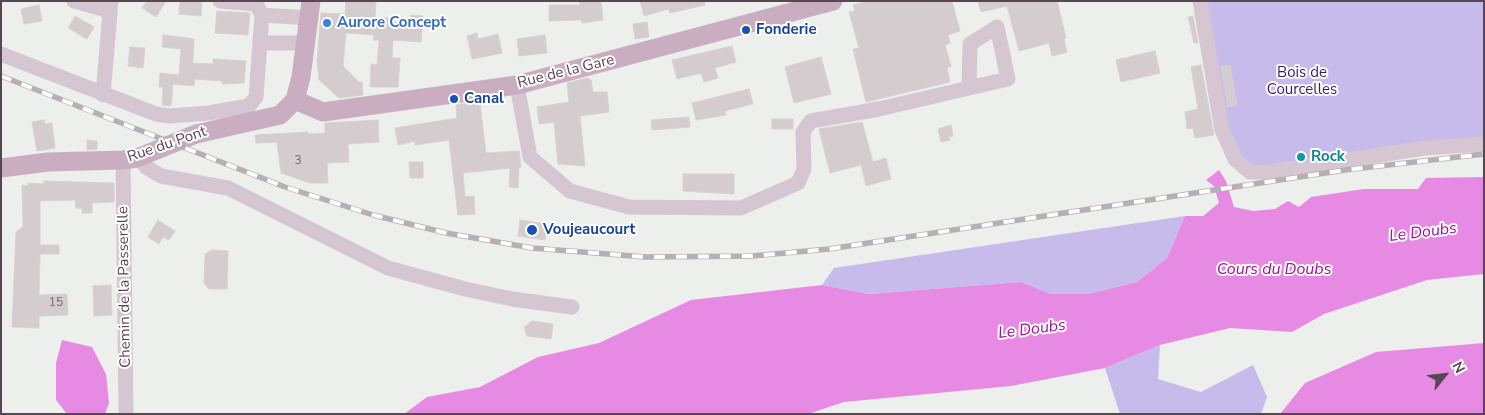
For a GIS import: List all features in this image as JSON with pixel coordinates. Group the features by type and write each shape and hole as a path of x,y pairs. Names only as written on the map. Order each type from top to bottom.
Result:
{"main road":[{"name":"Rue de la Gare","path":"295,100 323,112 517,85 834,1"},
{"path":"295,100 301,77 304,43 310,10"},
{"name":"Rue du Pont","path":"1,168 48,162 131,159 196,134 280,115 295,100"}],"street":[{"path":"74,1 110,6 103,94"},
{"path":"1,54 141,110 170,116 208,113 250,106 256,97 262,15 256,4 220,1"},
{"path":"1200,1 1222,130 1235,159 1250,172 1269,172 1443,146 1484,144"},
{"path":"262,15 310,10"},
{"path":"260,43 304,43"},
{"path":"517,85 530,157 570,191 629,207 742,208 798,183 804,169 803,132 811,121 879,109 969,88"},
{"path":"131,159 161,176 228,188 388,268 475,291 572,307"},
{"name":"Chemin de la Passerelle","path":"126,414 131,159"}],"green space":[{"name":"Bois de Courcelles","path":"1205,1 1484,1 1484,140 1261,171 1241,157 1227,129"},
{"path":"1185,216 1167,258 1137,282 1088,294 1051,294 1021,282 869,294 822,285 834,268"},
{"path":"1160,345 1158,379 1201,392 1253,365 1267,397 1261,414 1120,414 1105,368"}],"water":[{"path":"1219,170 1226,181 1234,207 1253,211 1275,209 1288,201 1299,207 1311,197 1364,189 1418,189 1426,178 1484,177 1484,274 1427,280 1324,314 1292,332 1230,328 1160,345 1105,368 1011,386 844,402 808,414 404,414 427,397 480,387 538,357 599,343 691,300 822,285 869,294 1021,282 1051,294 1088,294 1137,282 1167,258 1185,216 1203,216 1219,203 1214,186 1206,180"},
{"path":"62,340 92,347 106,374 109,403 105,414 67,414 56,400 56,363"},
{"path":"1484,343 1484,414 1280,414 1305,383 1376,352"}],"building":[{"path":"147,1 166,1 156,17 142,8"},
{"path":"180,1 202,1 201,16 179,14"},
{"path":"346,1 376,1 375,17 389,18 389,22 410,24 411,15 423,16 421,42 393,40 392,58 400,58 398,87 370,87 371,64 377,65 379,40 373,40 374,35 346,33 343,66 359,82 362,82 363,95 339,98 319,80 317,61 321,13 345,14"},
{"path":"579,1 601,1 603,20 582,23 581,20 549,21 549,5 580,5"},
{"path":"640,1 705,1 705,5 670,13 668,9 644,16"},
{"path":"869,1 952,1 960,31 948,35 950,43 945,45 951,66 947,68 950,82 866,102 853,49 859,48 849,12 855,11 853,5"},
{"path":"978,1 1057,1 1066,38 1064,39 1067,52 1052,56 1049,43 1019,51 1007,6 981,12"},
{"path":"39,5 42,21 24,24 21,9"},
{"path":"217,11 250,13 248,35 215,33"},
{"path":"75,16 94,27 87,39 68,28"},
{"path":"1193,16 1198,43 1194,43 1188,17"},
{"path":"647,22 649,37 635,39 633,24"},
{"path":"477,33 478,39 498,34 502,53 472,59 467,36"},
{"path":"163,35 194,39 193,63 213,64 213,59 246,61 244,83 223,84 221,81 195,79 194,86 173,84 171,106 162,105 163,87 159,87 160,73 179,75 181,49 162,47"},
{"path":"545,35 547,53 519,56 517,39"},
{"path":"732,46 736,62 715,68 718,78 704,82 701,73 677,79 672,60"},
{"path":"130,47 145,48 143,68 128,66"},
{"path":"1155,51 1160,73 1121,82 1116,60"},
{"path":"821,57 831,94 794,103 785,67"},
{"path":"1201,65 1214,135 1195,138 1193,128 1187,129 1185,112 1198,109 1191,67"},
{"path":"1230,66 1237,105 1228,107 1221,67"},
{"path":"587,78 591,80 593,92 607,92 609,112 580,116 585,166 558,164 554,122 539,124 537,107 569,102 567,83"},
{"path":"749,89 753,104 725,111 726,115 696,120 692,103"},
{"path":"474,102 475,104 480,104 486,153 519,151 521,167 519,168 518,188 509,187 510,168 463,173 465,197 474,196 475,214 458,215 449,140 415,145 415,141 398,145 395,128 457,118 456,105"},
{"path":"689,117 690,127 652,130 651,120"},
{"path":"772,119 793,119 793,129 772,129"},
{"path":"44,120 45,124 52,123 55,148 37,151 32,122"},
{"path":"378,120 379,142 348,144 349,162 327,163 328,183 310,183 281,173 277,142 256,143 255,135 325,133 325,123"},
{"path":"862,122 873,162 886,158 891,179 866,186 861,165 830,173 819,129"},
{"path":"951,125 953,136 949,137 950,140 941,142 938,129"},
{"path":"87,140 97,141 97,149 87,150"},
{"path":"409,162 423,162 423,178 410,178"},
{"path":"683,174 734,174 734,194 683,191"},
{"path":"44,181 114,183 114,202 92,203 92,213 82,213 82,208 76,208 75,200 40,201 40,245 59,245 59,254 40,254 39,295 67,294 68,315 39,316 39,328 12,327 16,232 23,227 22,185 28,186 28,183 44,184"},
{"path":"158,220 175,231 169,240 163,237 159,244 148,237"},
{"name":"Voujeaucourt","path":"520,220 547,224 545,240 518,236"},
{"path":"212,250 228,251 227,289 209,289 204,283 205,254"},
{"path":"111,285 112,315 94,316 93,286"},
{"path":"532,321 553,324 551,339 527,336 524,327"}],"railway":[{"path":"1,76 285,187 373,215 446,233 532,248 645,257 752,256 829,249 1345,170 1484,154"}],"place":[{"name":"Aurore Concept","path":"327,23"},
{"name":"Fonderie","path":"746,30"},
{"name":"Canal","path":"454,99"},
{"name":"Rock","path":"1301,157"},
{"name":"Voujeaucourt","path":"532,230"}],"water label":[{"name":"Le Doubs","path":"1423,233"},
{"name":"Cours du Doubs","path":"1274,270"},
{"name":"Le Doubs","path":"1032,330"}]}
